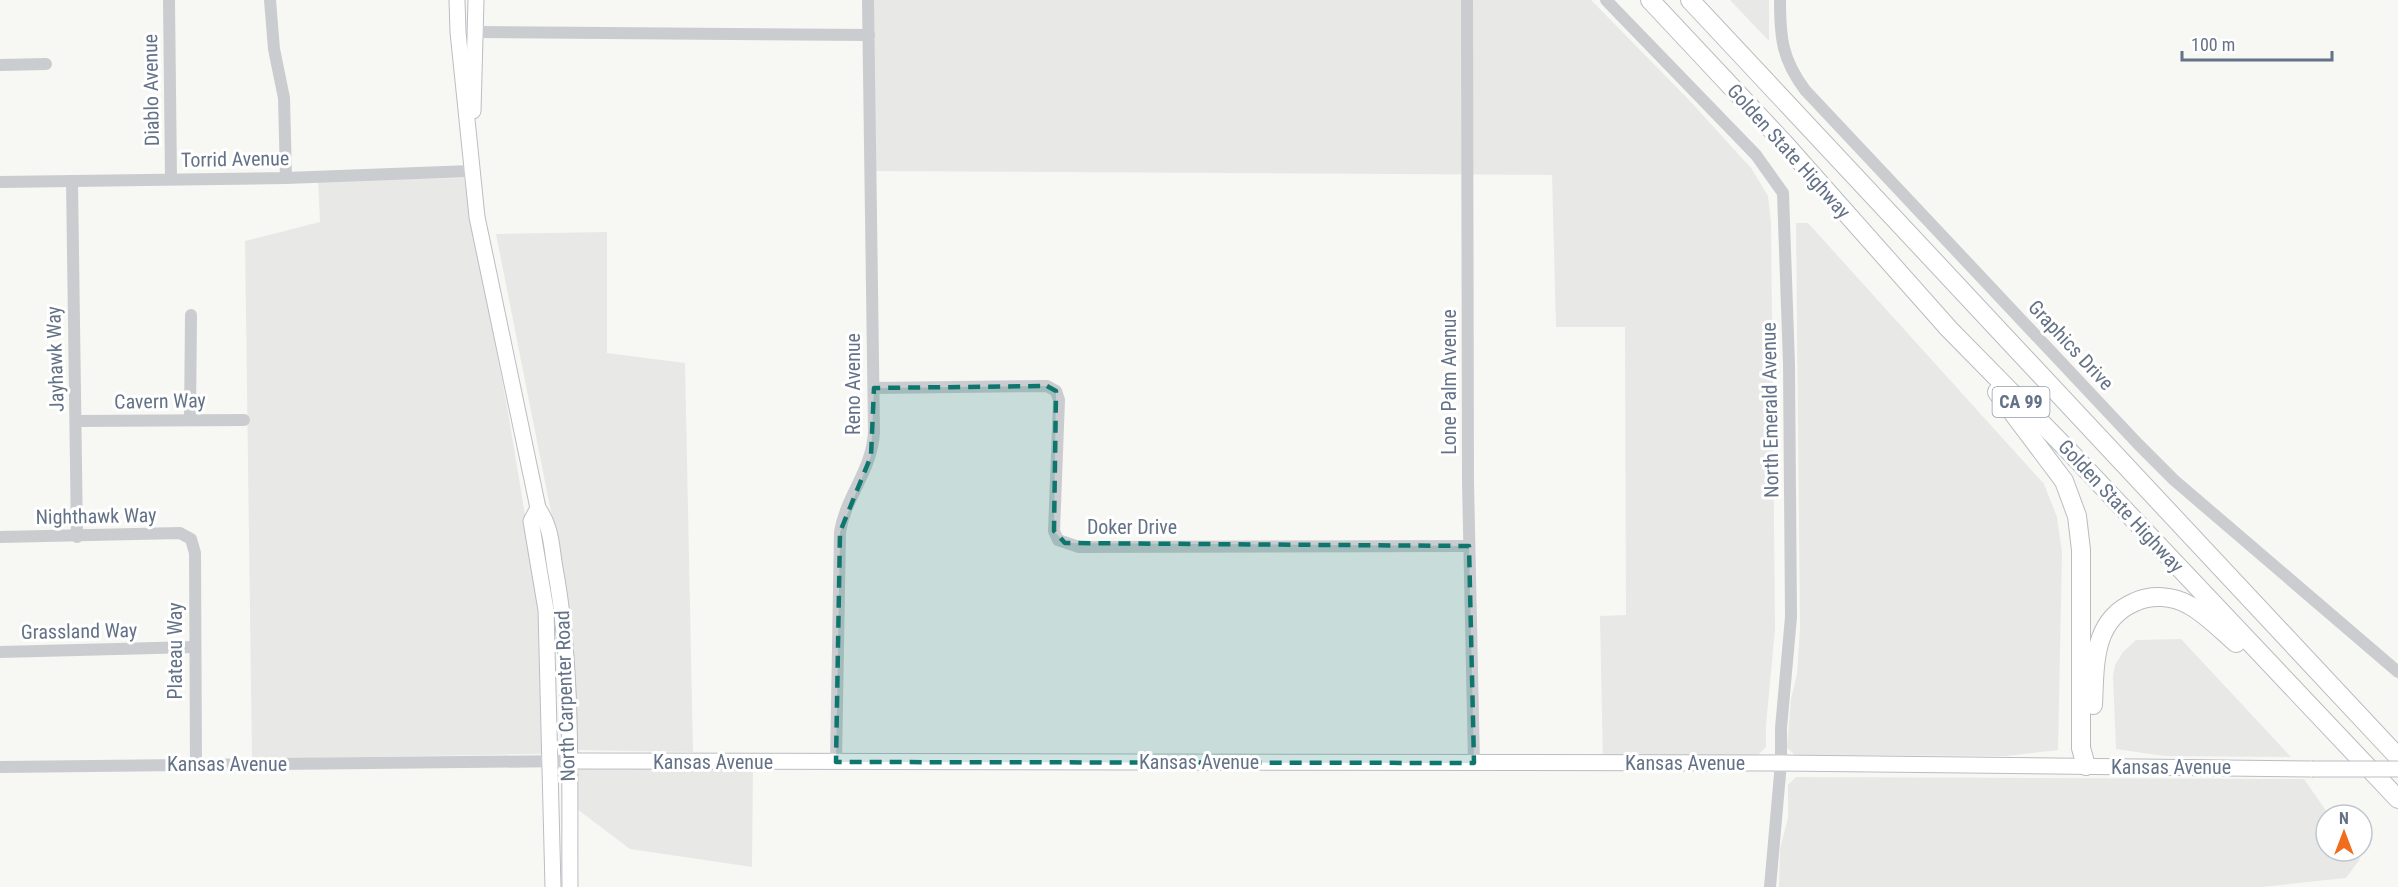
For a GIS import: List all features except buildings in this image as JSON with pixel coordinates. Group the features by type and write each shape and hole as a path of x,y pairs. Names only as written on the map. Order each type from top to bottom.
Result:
{"highway":[{"name":"Golden State Highway","path":"1650,0 1784,143 1949,329 2069,450 2398,799"},
{"name":"Golden State Highway","path":"1690,0 2398,757"},
{"path":"1949,329 2053,465 2072,497 2081,550 2081,748 2086,766"},
{"path":"2086,766 2091,749 2095,660 2099,639 2106,624 2118,611 2142,599 2165,598 2187,604 2296,693"}],"main road":[{"name":"North Carpenter Road","path":"457,0 458,32 477,217 538,508 548,522 562,604 566,652 570,887"},
{"path":"465,0 465,22 468,29 476,32"},
{"name":"North Carpenter Road","path":"471,171 476,0"},
{"name":"North Carpenter Road","path":"538,508 531,521 546,610 553,887"},
{"name":"Kansas Avenue","path":"568,762 1781,763 2398,769"}],"street":[{"name":"Diablo Avenue","path":"169,0 171,179"},
{"path":"270,0 273,49 284,98 286,178"},
{"name":"Reno Avenue","path":"836,762 840,532 847,506 871,456 874,432 868,0"},
{"name":"Lone Palm Avenue","path":"1467,0 1469,546 1474,763"},
{"name":"North Emerald Avenue","path":"1606,0 1756,155 1783,193 1789,375 1791,616 1770,887"},
{"name":"Graphics Drive","path":"1780,0 1780,27 1784,52 1794,75 1805,90 2160,466 2398,672"},
{"path":"476,32 869,35"},
{"path":"0,64 46,64"},
{"name":"Torrid Avenue","path":"0,182 286,178 471,171"},
{"name":"Jayhawk Way","path":"72,181 77,537"},
{"path":"190,419 191,315"},
{"name":"Doker Drive","path":"874,388 1047,386 1056,391 1059,400 1054,531 1058,540 1072,545 1469,546"},
{"name":"Cavern Way","path":"76,421 244,420"},
{"name":"Nighthawk Way","path":"0,537 180,533 191,539"},
{"name":"Plateau Way","path":"191,539 195,553 196,764"},
{"name":"Grassland Way","path":"0,652 194,647"},
{"name":"Kansas Avenue","path":"0,767 568,762"}],"highlighted area":[{"path":"1047,386 1056,391 1054,531 1065,543 1469,546 1474,763 836,762 840,532 871,456 874,388"}],"shaded area":[{"path":"870,0 1591,0 1690,101 1751,168 1768,196 1771,222 1775,629 1766,747 1758,755 1603,763 1600,616 1626,615 1625,327 1556,327 1552,175 871,171"},
{"path":"1730,0 1769,0 1769,41"},
{"path":"464,178 508,412 537,587 542,754 252,759 245,241 320,222 318,181"},
{"path":"1796,223 1808,223 2044,484 2057,517 2062,552 2058,750 2006,756 1795,755 1787,748 1791,699 1797,674 1800,628"},
{"path":"607,232 607,353 685,363 693,752 575,750 574,659 568,598 496,234"},
{"path":"2181,639 2291,757 2164,756 2116,749 2113,677 2115,665 2123,652 2136,640"},
{"path":"753,765 752,867 630,849 577,809 575,766"},
{"path":"1796,777 2304,779 2321,803 2314,803 2314,863 2357,863 2346,878 2261,887 1779,887 1780,849 1788,818 1788,785"}]}
